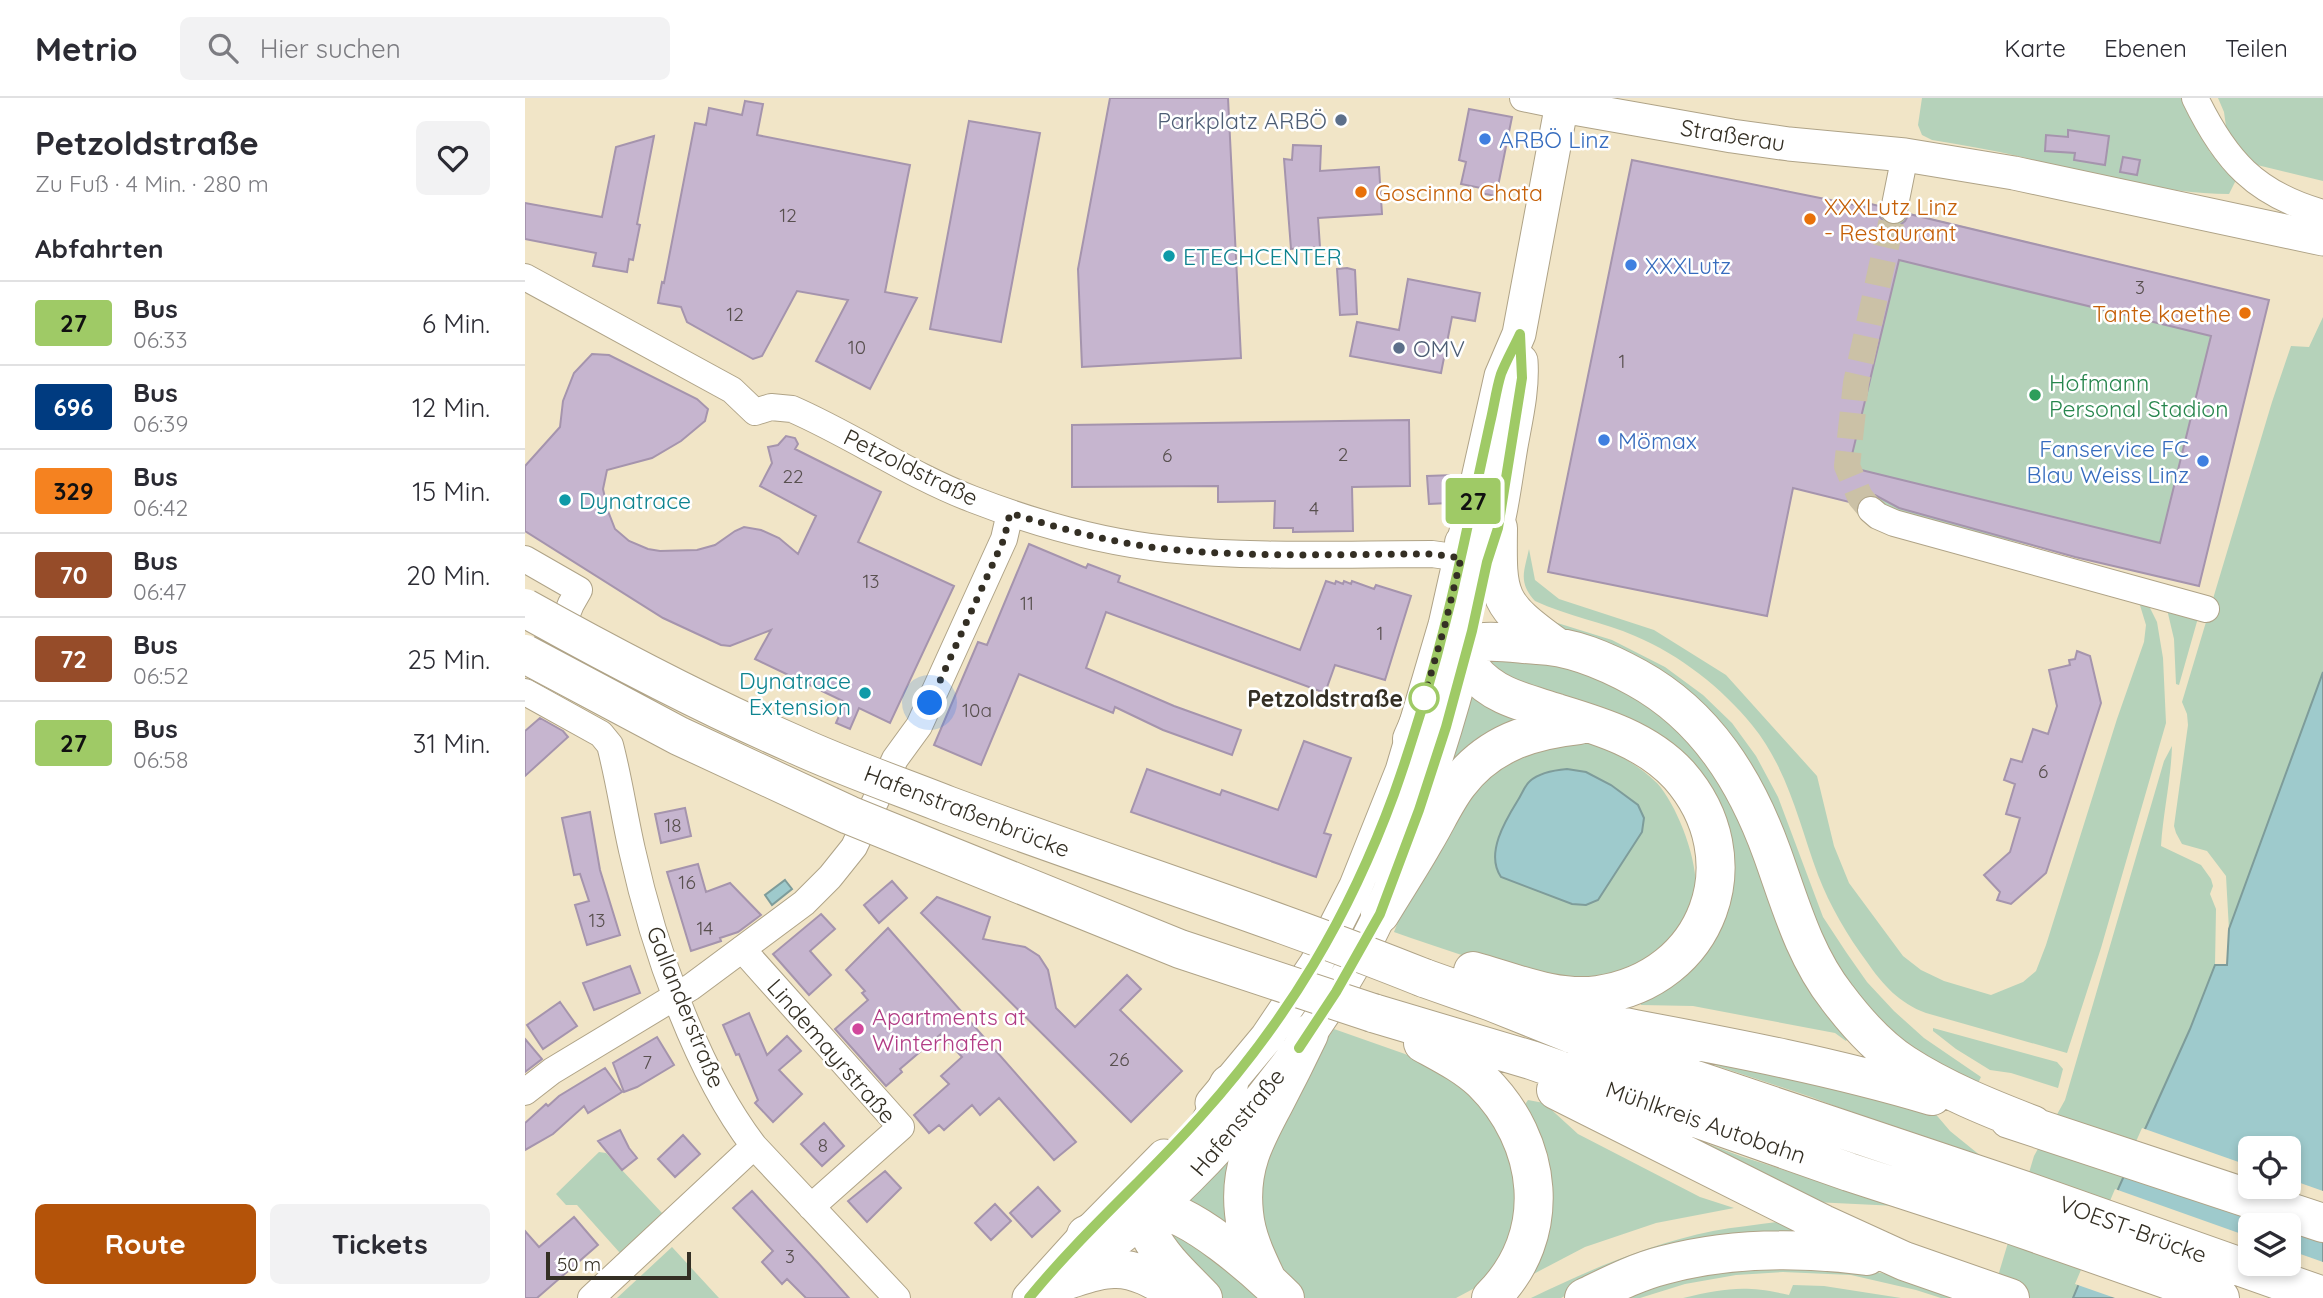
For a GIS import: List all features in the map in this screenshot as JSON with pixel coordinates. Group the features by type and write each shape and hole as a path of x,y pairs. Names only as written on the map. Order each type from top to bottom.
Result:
{"highway":[{"path":"1498,528 1498,576 1504,598 1523,622 1555,646"},
{"path":"1429,970 1557,995 1596,996 1631,987 1674,961 1697,933 1712,902 1716,870 1709,832 1698,802 1677,773 1661,758 1617,732 1504,696 1478,677 1456,632 1467,574 1462,551"},
{"name":"Hafenstraßenbrücke","path":"525,608 679,690 795,745 1157,881 1321,937 1429,970"},
{"path":"1412,739 1442,675 1454,657 1484,642 1555,646 1603,661 1643,681 1685,712 1724,756 1744,787 1759,818 1790,907 1816,965 1836,996 1862,1027 1902,1063 1942,1086 2032,1125"},
{"name":"Hafenstraßenbrücke","path":"525,654 679,736 849,815 1180,949 1389,1020"},
{"path":"1380,914 1456,786 1471,769 1488,754 1515,738 1556,727 1588,724"},
{"name":"Mühlkreis Autobahn","path":"1429,970 1492,1002 2018,1207"},
{"path":"1492,1002 1788,1058 1868,1077 2032,1125 2323,1223"},
{"path":"1389,1020 1481,1080 1502,1104 1520,1135 1532,1171 1534,1189 1528,1240 1511,1275 1491,1298"},
{"name":"Mühlkreis Autobahn","path":"1389,1020 1531,1060 1849,1172 2018,1207"},
{"path":"1275,1288 1255,1255 1246,1225 1243,1189 1246,1167 1258,1132 1309,1034"},
{"path":"1452,1037 1780,1203 1904,1261 1994,1292"},
{"path":"1203,1298 1159,1248 1148,1231 1149,1212 1154,1187 1208,1127 1229,1084"},
{"name":"VOEST-Brücke","path":"2018,1207 2323,1297"},
{"name":"VOEST-Brücke","path":"2018,1207 2220,1298"},
{"path":"1086,1235 1132,1212 1172,1213 1199,1227 1275,1288"},
{"path":"1584,1298 1662,1265 1742,1251 1823,1251 1904,1261"},
{"path":"1043,1293 1102,1270 1122,1269 1145,1276 1185,1298"}],"main road":[{"name":"Straßerau","path":"1563,102 1732,136 1905,155 2014,173 2323,239"},
{"name":"Hafenstraße","path":"1043,1293 1149,1212 1188,1179 1221,1144 1309,1034 1380,914 1430,777 1498,528 1522,378 1520,334 1563,102"},
{"name":"Hafenstraße","path":"1043,1293 1086,1235 1167,1152 1229,1084 1267,1037 1321,954 1356,886 1412,739 1445,625 1501,376 1520,334"}],"street":[{"path":"1523,98 1563,102"},
{"path":"2195,98 2210,128 2231,159 2255,182 2297,206 2323,213"},
{"path":"1894,210 1905,155"},
{"name":"Petzoldstraße","path":"525,277 732,390 755,412 771,407 792,409 917,475 1010,513 1089,535 1167,549 1239,553 1432,554 1462,551"},
{"path":"1871,510 1894,523 2206,610"},
{"path":"525,1092 552,1070 677,996 741,949 816,892 854,847 895,759 919,726 1004,539 1010,513"},
{"path":"525,559 579,590 529,694"},
{"name":"Gallanderstraße","path":"529,694 601,734 610,745 632,852 677,996 716,1087 734,1120 754,1146 897,1298"},
{"name":"Lindemayrstraße","path":"741,949 901,1127 811,1207"},
{"path":"591,1298 754,1146"}],"green space":[{"path":"1922,98 2181,98 2210,152 2236,180 2229,194 2176,190 1932,140 1922,135 1918,125"},
{"path":"2218,98 2323,98 2323,181 2253,164 2228,141 2224,112"},
{"name":"Hofmann Personal Stadion","path":"1871,204 2269,300 2199,586 1801,490"},
{"path":"2323,317 2323,672 2229,930 2226,876 2207,851 2182,844 2174,826 2188,725 2182,702 2291,346 2309,347"},
{"path":"1529,549 1535,580 1559,599 1654,630 1726,675 1817,776 1834,846 1849,883 1903,956 1921,970 1944,981 1991,995 2023,982 2036,971 2144,642 2146,625 2139,602 2148,604 2157,622 2163,658 2166,723 2101,948 2067,1053 1926,1013 1892,992 1860,952 1834,909 1818,875 1784,778 1752,725 1714,686 1668,653 1623,631 1535,601 1524,582"},
{"path":"1514,588 1551,621 1612,640 1665,667 1703,695 1732,723 1756,756 1778,797 1823,917 1846,952 1867,982 1894,1011 1924,1038 1981,1077 1977,1085 1913,1050 1853,992 1831,958 1748,763 1542,628"},
{"path":"2166,605 2200,611 2179,685 2176,684 2174,639"},
{"path":"1482,651 1544,654 1659,708 1717,769 1850,1035 1846,1041 1835,1033 1693,1006 1641,1005 1639,995 1681,971 1718,801 1701,773 1679,748 1510,690"},
{"path":"1469,693 1536,718 1440,788"},
{"path":"1570,733 1616,754 1648,774 1665,793 1687,839 1695,873 1694,902 1659,955 1600,979 1583,980 1499,966 1394,932 1409,893 1473,776"},
{"path":"2172,746 2161,846 2201,865 2211,879 2213,886 2210,894 2216,909 2215,965 2190,1029 2073,1298 1987,1298 1998,1276 2034,1156 2065,1100 2164,761"},
{"path":"1933,1028 2057,1062 2063,1069 2058,1088 2011,1073 1990,1070 1956,1049 1933,1031"},
{"path":"1334,1029 1405,1054 1453,1076 1499,1118 1526,1204 1486,1282 1456,1298 1305,1298 1282,1285 1261,1249 1262,1139"},
{"path":"1657,1046 1933,1111 1950,1131 1992,1165 1811,1097"},
{"path":"1528,1100 1544,1103 1578,1134 1700,1197 1734,1208 1656,1223 1585,1247 1522,1280 1551,1199 1548,1155 1535,1123 1522,1109"},
{"path":"1639,1118 1743,1157 1897,1206 1793,1201"},
{"path":"1252,1125 1239,1231 1184,1201"},
{"path":"599,1152 606,1153 663,1214 620,1253 577,1205 566,1205 556,1194"},
{"path":"1165,1220 1267,1298 1222,1298 1184,1266"},
{"path":"1777,1222 1811,1238 1590,1282 1561,1298 1531,1298 1597,1268 1666,1243 1713,1231"},
{"path":"672,1247 719,1298 617,1298"},
{"path":"1832,1263 1901,1277 1967,1298 1941,1298 1851,1275 1783,1272 1736,1275 1685,1284 1640,1298 1610,1298 1684,1271"},
{"path":"1793,1285 1824,1286 1901,1298 1683,1298 1736,1289 1789,1295"}],"water":[{"path":"2323,672 2323,1298 2073,1298 2190,1029 2215,965 2227,965 2229,929"},
{"path":"1567,769 1586,772 1611,785 1638,805 1644,818 1642,832 1598,900 1586,905 1572,904 1501,877 1495,858 1503,828 1528,783 1543,774"},
{"path":"785,880 792,889 772,905 765,895"}],"pier":[{"path":"2142,1128 2238,1162 2238,1199 2301,1199 2301,1183 2323,1191 2323,1242 2301,1234 2301,1213 2239,1213 2122,1173"},
{"path":"2115,1189 2238,1233 2238,1276 2301,1276 2301,1254 2323,1262 2323,1298 2115,1298 2075,1284"}],"building":[{"name":"ETECHCENTER","path":"1110,98 1228,98 1241,358 1082,367 1078,269"},
{"path":"745,101 763,104 757,135 910,165 885,292 917,298 870,389 816,361 848,300 797,291 762,356 753,359 687,322 681,307 658,303 695,123 706,125 709,108 742,115"},
{"name":"ARBÖ Linz","path":"1469,109 1512,117 1496,196 1480,193 1481,188 1461,184 1466,162 1459,160"},
{"path":"969,121 1040,133 1001,342 930,329"},
{"path":"2068,130 2109,136 2105,165 2074,160 2075,153 2045,151 2046,135 2068,137"},
{"path":"654,136 637,224 640,225 633,260 629,259 627,272 593,266 596,253 525,239 525,203 602,217 616,147"},
{"path":"1293,145 1321,146 1320,171 1379,167 1382,214 1318,218 1320,247 1291,249 1284,159 1292,160"},
{"path":"2123,157 2140,160 2137,175 2120,172"},
{"path":"1632,160 1870,208 1871,204 1879,206 1879,216 1890,225 1900,225 1909,214 2269,300 2199,586 2075,557 1899,508 1875,495 1865,495 1857,504 1793,488 1767,616 1548,572","holes":["1899,260 2211,336 2160,543 1849,467"]},
{"path":"1337,269 1355,270 1357,314 1340,315"},
{"path":"1408,279 1480,293 1475,321 1452,317 1441,373 1350,356 1357,322 1399,330"},
{"path":"592,354 609,355 697,399 708,409 705,421 681,441 652,458 607,470 603,489 608,511 615,529 629,541 660,551 697,550 715,545 744,527 761,530 779,538 798,554 816,516 760,486 772,463 768,447 778,445 786,436 795,438 798,444 795,449 881,492 858,542 954,586 890,723 859,708 850,729 836,723 845,702 755,659 771,630 730,646 721,645 663,618 525,531 525,466 560,427 563,401 574,373"},
{"path":"1409,420 1410,486 1352,487 1353,531 1293,532 1293,528 1274,528 1275,501 1218,502 1218,486 1072,487 1072,425"},
{"path":"1454,475 1449,503 1429,504 1427,476"},
{"path":"1029,544 1086,568 1088,564 1120,576 1118,582 1300,650 1326,581 1343,584 1344,581 1351,584 1352,581 1374,589 1376,585 1411,596 1385,680 1335,665 1325,693 1106,612 1086,668 1174,706 1241,730 1232,755 1163,730 1115,707 1113,713 1019,674 981,765 934,745 978,642 987,645"},
{"path":"2077,651 2090,656 2101,703 2046,873 2011,904 1997,900 2000,892 1984,875 2010,852 2020,818 2006,814 2015,784 2004,780 2011,759 2022,762 2033,729 2048,734 2057,706 2049,670 2070,665 2069,660 2075,659"},
{"path":"540,718 563,731 568,737 525,776 525,731"},
{"path":"1304,741 1351,758 1324,833 1331,835 1316,877 1131,812 1147,769 1220,795 1222,790 1278,810"},
{"path":"685,808 691,836 661,843 655,814"},
{"path":"590,812 600,870 620,935 587,945 575,905 589,901 580,874 574,875 562,818"},
{"path":"698,864 706,892 730,883 761,915 738,932 720,938 721,941 691,951 667,872"},
{"path":"892,881 907,898 879,923 864,905"},
{"path":"937,897 990,917 983,939 1025,947 1039,956 1048,970 1056,1008 1075,1027 1127,975 1141,989 1120,1010 1182,1071 1131,1122 921,913"},
{"path":"821,914 835,929 810,951 831,975 809,995 773,954"},
{"path":"888,928 1076,1142 1054,1160 999,1098 980,1115 972,1105 944,1130 939,1125 929,1133 914,1115 949,1084 941,1076 962,1057 941,1034 900,1069 902,1072 886,1086 835,1029 868,1000 862,993 865,991 846,970"},
{"path":"630,966 640,993 594,1010 583,983"},
{"path":"560,1002 577,1026 543,1049 527,1025"},
{"path":"749,1013 767,1055 787,1036 801,1051 779,1070 802,1094 773,1122 755,1103 758,1100 739,1054 736,1055 723,1025"},
{"path":"657,1037 674,1065 624,1092 613,1063"},
{"path":"525,1039 542,1059 525,1072"},
{"path":"605,1068 622,1092 588,1113 584,1106 553,1134 525,1150 525,1123 546,1104 548,1106 559,1096"},
{"path":"824,1123 844,1146 822,1166 801,1144"},
{"path":"620,1130 637,1158 622,1170 598,1141"},
{"path":"683,1135 700,1154 675,1177 658,1159"},
{"path":"885,1171 901,1188 867,1222 848,1201"},
{"path":"1038,1187 1060,1211 1032,1237 1010,1213"},
{"path":"752,1191 849,1298 806,1298 787,1279 782,1284 762,1262 773,1251 733,1208"},
{"path":"995,1204 1011,1221 991,1240 975,1223"},
{"path":"574,1217 598,1245 537,1298 525,1298 525,1231 539,1247"}],"tunnel":[{"path":"1871,510 1860,497 1847,466 1856,383 1894,210"}],"bus line":[{"name":"27","path":"1029,1298 1200,1118 1267,1037 1316,964 1356,886 1393,797 1412,739 1445,625 1501,376 1520,334 1522,378 1498,528 1446,727 1419,810 1380,914 1336,992 1299,1048"}],"place":[{"name":"Parkplatz ARBÖ","path":"1341,120"},
{"name":"ARBÖ Linz","path":"1485,139"},
{"name":"Goscinna Chata","path":"1361,192"},
{"name":"XXXLutz Linz - Restaurant","path":"1810,219"},
{"name":"ETECHCENTER","path":"1169,256"},
{"name":"XXXLutz","path":"1631,265"},
{"name":"Tante kaethe","path":"2245,313"},
{"name":"OMV","path":"1399,348"},
{"name":"Hofmann Personal Stadion","path":"2035,395"},
{"name":"Mömax","path":"1604,440"},
{"name":"Fanservice FC Blau Weiss Linz","path":"2203,461"},
{"name":"Dynatrace","path":"565,500"},
{"name":"Dynatrace Extension","path":"865,693"},
{"name":"Petzoldstraße","path":"1424,698"},
{"name":"Apartments at Winterhafen","path":"858,1029"}],"route":[{"path":"930,703 1004,539 1010,513 1089,535 1167,549 1239,553 1432,554 1461,558 1424,698"}]}
